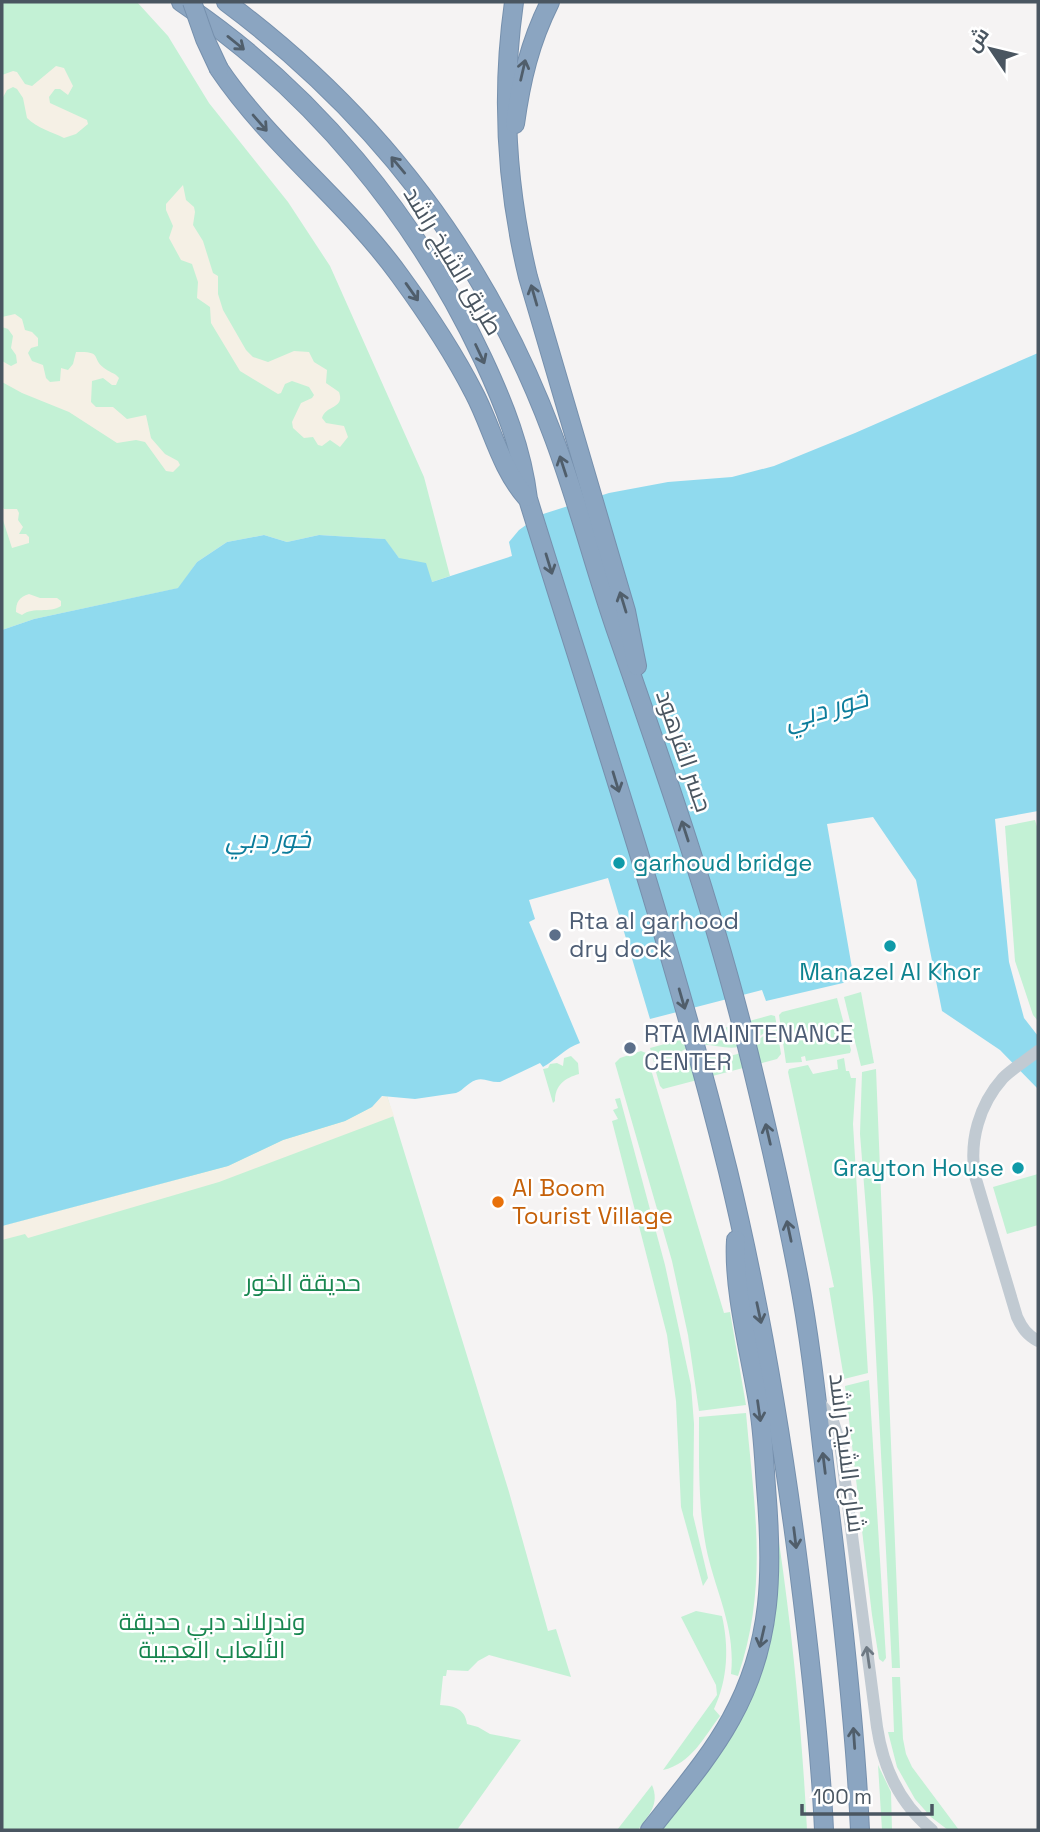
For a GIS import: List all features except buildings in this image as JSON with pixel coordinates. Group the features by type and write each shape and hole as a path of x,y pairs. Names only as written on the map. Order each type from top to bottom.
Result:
{"highway":[{"name":"طريق الشيخ راشد","path":"181,2 282,82 332,132 378,186 419,243 456,306 490,375 518,446 528,499"},
{"path":"192,2 219,69 262,127 349,214 399,274 459,366 488,422 511,477 528,499 662,930 709,1098 739,1223 765,1343 789,1487 814,1693 824,1830"},
{"name":"طريق الشيخ راشد","path":"226,2 282,47 337,97 418,190 454,241 493,305 526,372 553,436"},
{"path":"514,2 505,89 514,208 523,254 572,431 626,611 637,666 639,694"},
{"path":"510,162 520,86 527,56 550,2"},
{"name":"جسر القرهود","path":"553,436 703,888 757,1086"},
{"name":"شارع الشيخ راشد","path":"757,1086 799,1280 816,1398 850,1673 860,1830"},
{"path":"650,1830 713,1748 731,1719 755,1663 768,1606 768,1504 761,1416 736,1268 739,1223"}],"street":[{"path":"1038,1051 1004,1077 987,1101 974,1137 973,1165 992,1239 1017,1317 1022,1328 1038,1341"},
{"path":"816,1398 832,1418 839,1443 877,1727 884,1759 906,1803 932,1830"}],"green space":[{"path":"2,2 137,2 168,36 209,103 288,202 330,266 424,477 450,576 432,582 399,558 384,539 319,535 287,542 264,535 227,542 197,562 179,588 34,619 2,630"},
{"path":"1035,820 1038,830 1038,1021 1033,1015 1015,961 1005,826"},
{"path":"861,992 874,1063 861,1066 844,997"},
{"path":"837,998 850,1053 806,1061 805,1056 801,1057 802,1062 786,1063 779,1015"},
{"path":"775,1016 777,1027 747,1044 731,1048 704,1045 691,1047 656,1070 650,1048"},
{"path":"777,1029 781,1054 777,1059 663,1089 660,1086 656,1072 680,1059 696,1054 735,1055"},
{"path":"641,1051 646,1053 724,1313 730,1312 746,1405 699,1411 688,1335 672,1261 615,1063 620,1058"},
{"path":"571,1056 578,1063 579,1074 562,1083 553,1103 543,1069 550,1064 563,1066 564,1058"},
{"path":"844,1058 846,1071 849,1071 851,1078 856,1078 853,1124 868,1373 844,1379 829,1288 834,1287 788,1072 789,1069 808,1065 813,1074 838,1069 837,1060"},
{"path":"876,1069 900,1668 892,1668 873,1298 860,1134 862,1072"},
{"name":"وندرلاند دبي حديقة الألعاب العجيبة","path":"387,1096 509,1492 548,1631 556,1629 571,1677 489,1655 468,1671 447,1670 446,1676 443,1676 440,1705 458,1709 467,1724 490,1734 521,1740 457,1830 2,1830 2,1226 186,1177"},
{"path":"620,1098 665,1265 691,1385 694,1424 693,1515 708,1578 703,1586 681,1507 676,1401 667,1335 612,1121 618,1119 613,1110 618,1108 615,1099"},
{"path":"1038,1174 1038,1225 1007,1234 993,1187"},
{"path":"869,1380 886,1658 883,1662 879,1659 872,1615 845,1386"},
{"path":"746,1413 757,1545 753,1609 748,1642 738,1676 731,1674 728,1625 703,1531 699,1417"},
{"path":"777,1542 793,1650 807,1830 660,1830 743,1714 759,1680 773,1628 778,1578"},
{"path":"696,1611 722,1616 726,1663 714,1709 720,1716 689,1756 663,1770 717,1695 716,1685 681,1617"},
{"path":"892,1677 900,1677 906,1754 912,1767 959,1830 948,1830 931,1817 915,1799 897,1767 888,1732 894,1732"},
{"path":"878,1765 891,1792 892,1830 882,1830"},
{"path":"652,1785 654,1804 638,1830 617,1830"}],"sand":[{"path":"56,66 64,68 73,86 68,95 55,89 49,97 50,103 87,120 88,124 76,134 64,138 27,118 23,98 17,89 13,87 7,90 2,99 2,75 17,72 25,84 32,86"},
{"path":"183,185 186,200 194,207 193,225 203,241 213,273 218,276 218,294 223,310 246,350 253,357 268,362 294,351 309,352 314,362 327,370 326,383 339,392 340,397 337,404 322,418 326,423 344,426 348,437 340,447 330,440 322,446 318,445 313,437 304,438 293,428 292,422 301,403 314,395 309,387 292,381 285,384 278,394 240,371 211,323 210,307 197,298 198,282 192,264 181,260 169,238 173,226 166,204"},
{"path":"15,314 22,319 25,330 38,338 38,346 31,348 28,353 32,361 43,365 46,378 50,382 60,381 61,368 68,370 73,364 76,352 93,354 104,368 119,378 116,385 103,378 92,381 91,402 96,407 113,407 127,419 146,415 151,438 165,454 180,465 173,472 166,471 145,442 136,440 117,443 69,412 2,382 2,361 11,366 17,363 11,348 13,336 8,329 2,327 2,317"},
{"path":"2,506 4,509 17,509 18,520 23,527 19,534 26,534 29,543 12,548 2,517"},
{"path":"29,594 40,598 57,598 61,601 61,606 22,615 16,612 19,600"},
{"path":"387,1096 394,1116 219,1182 28,1238 25,1234 2,1240 2,1226 228,1166 283,1140 345,1121 370,1108 380,1097"}],"water":[{"name":"خور دبي","path":"1038,353 1038,811 995,819 1009,962 1024,1018 1038,1036 1038,1089 1000,1050 942,1011 916,880 873,817 827,824 852,968 850,978 843,983 766,1001 762,990 650,1019 608,878 529,900 535,919 529,922 580,1043 543,1067 540,1063 500,1082 476,1080 456,1093 415,1099 382,1096 372,1107 345,1121 283,1140 228,1166 2,1226 2,630 34,619 178,588 197,562 227,542 264,535 287,542 319,535 385,539 399,558 426,563 432,582 512,556 509,542 519,530 540,515 609,493 668,482 732,477 774,466"}],"place":[{"name":"garhoud bridge","path":"619,863"},
{"name":"Rta al garhood dry dock","path":"555,935"},
{"name":"Manazel Al Khor","path":"890,946"},
{"name":"RTA MAINTENANCE CENTER","path":"630,1048"},
{"name":"Grayton House","path":"1018,1168"},
{"name":"Al Boom Tourist Village","path":"498,1202"}],"park label":[{"name":"حديقة الخور","path":"303,1283"}]}
